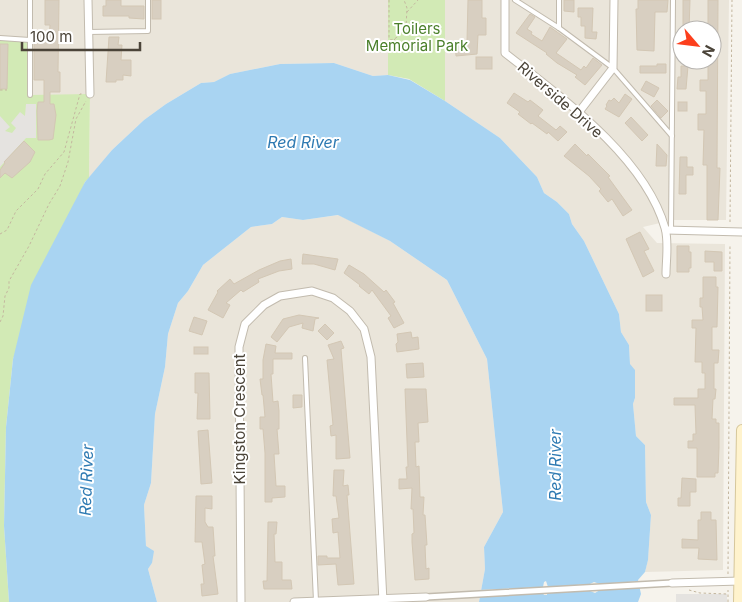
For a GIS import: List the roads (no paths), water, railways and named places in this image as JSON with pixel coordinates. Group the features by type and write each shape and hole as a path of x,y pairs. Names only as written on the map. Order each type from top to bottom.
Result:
{"main road":[{"path":"740,602 742,430"}],"street":[{"path":"88,0 90,94"},
{"name":"Riverside Drive","path":"505,0 505,53 579,112 622,155 636,173 668,230"},
{"path":"579,112 613,68 614,0"},
{"path":"666,274 668,230 742,232"},
{"name":"Kingston Crescent","path":"241,602 239,347 245,324 264,305 280,296 312,291 333,298 350,311 364,329 371,357 383,600"},
{"path":"294,602 383,600 672,583 740,581"}],"lane":[{"path":"30,0 30,95"},
{"path":"88,32 148,30 148,0"},
{"path":"515,0 559,28 613,68 672,136"},
{"path":"559,0 559,28"},
{"path":"668,230 672,136 673,0"},
{"path":"0,38 30,40"},
{"path":"305,358 316,601"}],"water":[{"name":"Red River","path":"334,63 373,76 388,75 410,80 445,101 500,138 537,177 544,193 569,214 572,224 584,241 619,314 621,332 629,345 630,364 635,370 635,398 633,404 636,436 645,445 646,502 651,515 648,560 645,572 638,580 641,594 638,602 479,602 485,569 484,547 503,512 487,359 447,280 390,241 338,215 303,220 282,217 272,224 251,227 203,265 188,291 178,303 168,334 165,367 155,414 151,483 144,505 146,546 154,551 152,563 148,569 157,602 9,602 4,526 6,427 13,359 31,285 85,182 112,150 144,120 201,83 214,82 230,74 280,64"}],"park label":[{"name":"Toilers Memorial Park","path":"417,38"}]}
